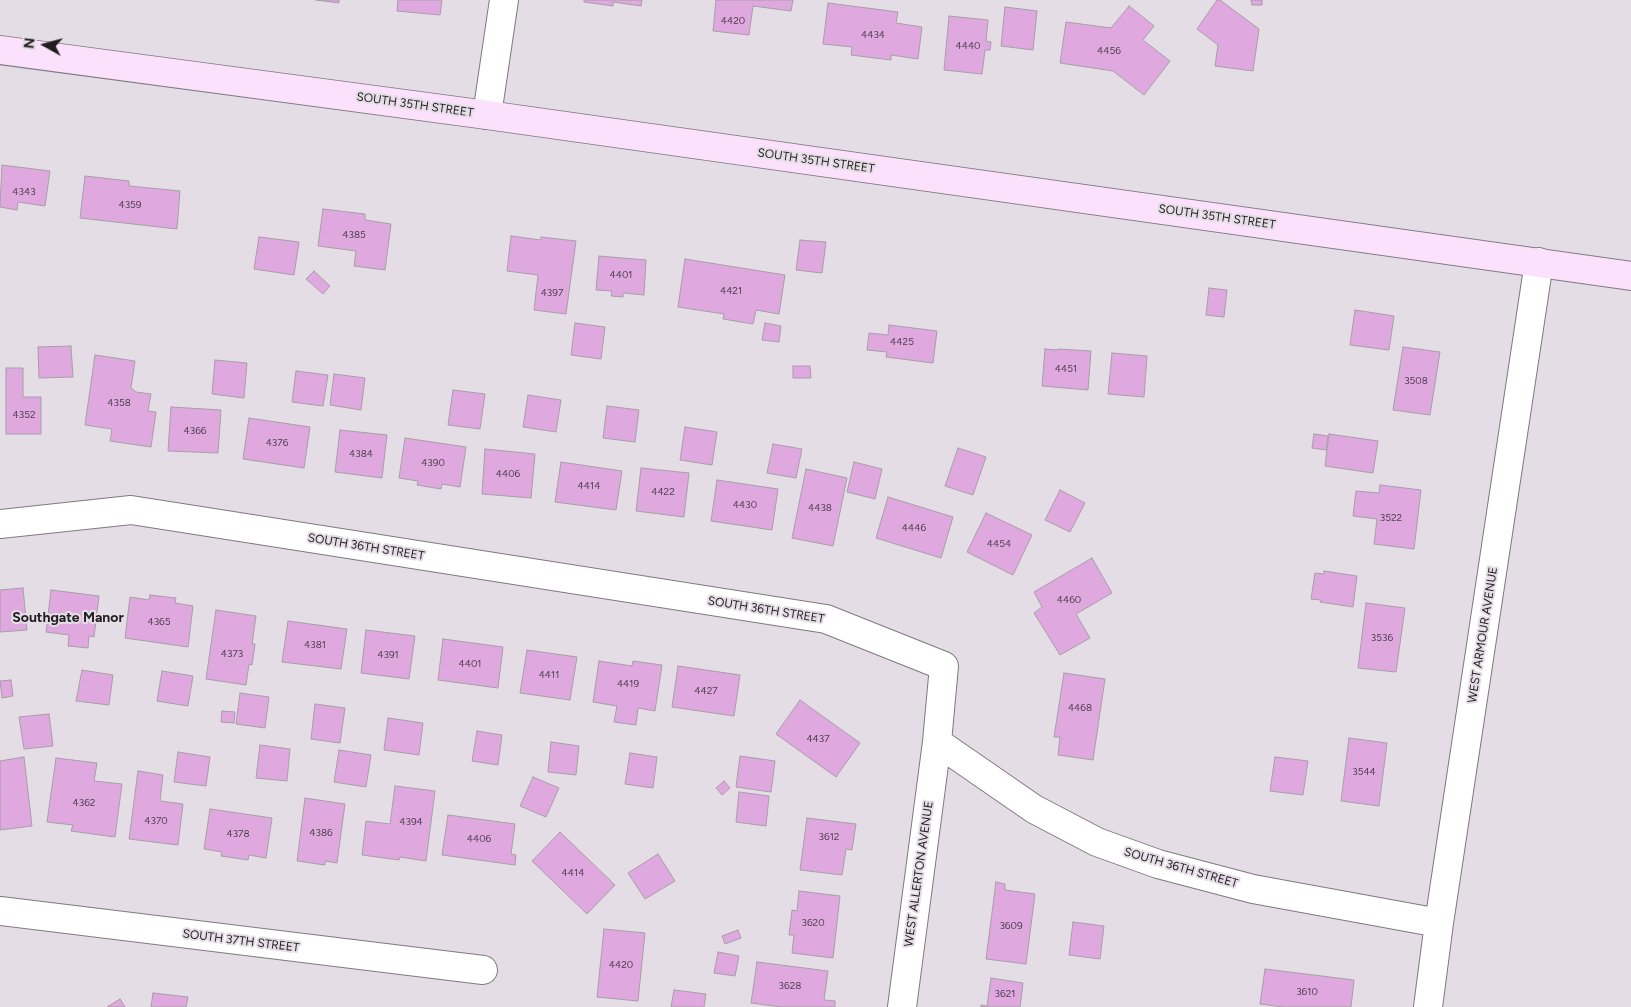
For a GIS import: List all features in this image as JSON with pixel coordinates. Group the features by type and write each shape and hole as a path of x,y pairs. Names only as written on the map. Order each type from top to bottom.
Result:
{"street":[{"path":"487,115 504,0"},
{"name":"SOUTH 35TH STREET","path":"0,50 487,115 1619,274"},
{"name":"WEST ARMOUR AVENUE","path":"1428,1007 1539,262"},
{"name":"SOUTH 36TH STREET","path":"0,524 131,510 826,619 944,666 937,742 1034,809 1097,842 1158,864 1253,889 1439,923"},
{"name":"WEST ALLERTON AVENUE","path":"902,1007 937,742"},
{"name":"SOUTH 37TH STREET","path":"0,911 483,970"}],"building":[{"path":"316,0 339,0 339,3"},
{"path":"398,0 442,0 440,15 397,11"},
{"path":"584,0 642,0 641,6 613,2 613,6 584,2"},
{"path":"716,0 793,0 791,11 753,6 749,35 713,31"},
{"path":"1217,0 1220,0 1259,29 1253,71 1215,66 1218,45 1197,29"},
{"path":"1251,0 1262,0 1262,5 1252,5"},
{"path":"828,3 898,12 896,23 922,27 918,59 891,55 891,60 851,55 852,47 823,44"},
{"path":"1129,6 1154,26 1143,40 1170,61 1144,95 1113,71 1060,63 1066,22 1111,28"},
{"path":"1005,7 1037,11 1033,50 1001,46"},
{"path":"949,16 988,20 986,41 991,42 990,50 985,50 982,74 944,70"},
{"path":"2,165 50,171 45,206 18,202 17,210 0,207"},
{"path":"85,176 129,181 129,186 180,191 177,229 80,218"},
{"path":"323,209 365,214 365,220 391,224 385,270 354,266 356,251 318,246"},
{"path":"511,236 541,240 541,237 576,241 566,314 534,310 538,275 507,271"},
{"path":"259,237 299,242 294,275 254,269"},
{"path":"800,240 826,242 822,273 796,270"},
{"path":"599,256 646,260 644,295 623,293 623,297 611,296 612,291 596,290"},
{"path":"685,259 785,275 779,314 756,310 753,324 723,319 724,314 678,307"},
{"path":"314,271 330,286 323,294 306,279"},
{"path":"1209,288 1227,290 1224,317 1206,315"},
{"path":"1355,310 1394,316 1389,350 1350,345"},
{"path":"575,323 605,327 601,359 571,355"},
{"path":"765,323 781,326 779,342 762,340"},
{"path":"889,325 937,331 933,363 886,357 887,352 867,350 869,333 888,335"},
{"path":"71,346 73,377 39,378 38,347"},
{"path":"1403,347 1440,352 1430,415 1393,410"},
{"path":"1045,349 1091,351 1088,390 1042,386"},
{"path":"1112,353 1147,356 1144,397 1108,394"},
{"path":"95,355 135,361 131,388 136,392 151,394 148,411 156,412 151,447 110,441 112,429 85,425"},
{"path":"215,360 247,363 244,398 212,394"},
{"path":"793,366 810,366 811,378 793,378"},
{"path":"6,368 23,368 23,397 41,397 41,434 6,434"},
{"path":"296,371 328,375 323,406 292,402"},
{"path":"334,374 365,378 361,410 330,405"},
{"path":"453,390 485,394 480,429 448,425"},
{"path":"528,395 561,400 556,432 523,427"},
{"path":"607,406 639,410 635,442 603,438"},
{"path":"171,407 221,410 218,453 168,451"},
{"path":"249,418 310,427 304,468 243,459"},
{"path":"685,427 717,432 712,465 680,460"},
{"path":"340,430 387,435 382,478 335,472"},
{"path":"1314,434 1328,436 1326,450 1312,448"},
{"path":"1329,434 1378,441 1373,473 1325,466"},
{"path":"405,438 466,447 460,487 442,484 441,489 417,485 418,481 399,478"},
{"path":"773,444 802,449 796,478 767,473"},
{"path":"958,448 986,457 973,495 945,486"},
{"path":"485,449 535,454 531,498 482,494"},
{"path":"561,462 622,471 616,510 555,502"},
{"path":"854,462 882,469 875,499 847,492"},
{"path":"641,468 689,473 684,517 636,511"},
{"path":"806,469 847,478 833,546 792,538"},
{"path":"717,480 778,489 772,530 711,521"},
{"path":"1380,485 1421,490 1414,549 1374,544 1377,519 1353,516 1356,491 1379,493"},
{"path":"1060,490 1085,503 1070,532 1045,520"},
{"path":"888,497 953,517 941,558 876,538"},
{"path":"986,513 1032,535 1013,575 967,552"},
{"path":"1092,558 1112,593 1076,614 1090,638 1060,655 1034,613 1042,607 1034,592"},
{"path":"1324,571 1357,576 1353,607 1311,599 1315,573 1324,574"},
{"path":"23,588 27,630 0,632 0,590"},
{"path":"51,590 99,596 94,637 89,636 88,648 68,646 69,635 46,632"},
{"path":"150,595 176,598 175,603 193,606 188,647 125,638 130,597 149,600"},
{"path":"1366,603 1405,608 1396,672 1358,668"},
{"path":"216,610 256,616 252,644 255,644 252,665 249,664 246,685 206,679"},
{"path":"288,621 347,629 341,669 282,662"},
{"path":"366,630 415,636 409,679 361,673"},
{"path":"443,639 503,647 498,688 438,680"},
{"path":"527,650 577,657 570,700 520,693"},
{"path":"599,661 632,666 633,661 662,665 655,711 638,708 636,725 614,722 617,706 593,702"},
{"path":"678,666 740,675 734,716 672,707"},
{"path":"82,670 113,675 109,705 76,701"},
{"path":"162,671 193,676 188,706 157,701"},
{"path":"1064,673 1105,679 1093,760 1058,755 1060,737 1054,737"},
{"path":"11,680 13,696 2,698 0,681"},
{"path":"240,693 269,697 265,728 236,724"},
{"path":"800,700 860,743 836,777 776,734"},
{"path":"315,704 345,708 340,743 311,739"},
{"path":"222,711 235,712 234,723 221,722"},
{"path":"49,714 53,746 24,749 19,717"},
{"path":"388,718 423,723 419,755 384,750"},
{"path":"477,731 502,735 498,765 472,761"},
{"path":"1349,738 1387,743 1379,806 1341,801"},
{"path":"551,742 579,746 576,775 548,772"},
{"path":"260,745 290,749 287,781 256,778"},
{"path":"339,750 371,755 366,787 334,782"},
{"path":"178,752 210,757 206,786 174,782"},
{"path":"630,753 657,757 653,788 625,784"},
{"path":"740,756 775,761 771,792 736,787"},
{"path":"24,757 32,826 0,830 0,761"},
{"path":"1275,757 1308,761 1303,795 1270,791"},
{"path":"56,758 97,763 94,781 122,784 115,837 71,831 73,825 47,822"},
{"path":"138,771 163,775 160,801 183,804 178,845 129,839"},
{"path":"533,777 559,788 546,817 520,806"},
{"path":"724,781 730,788 722,795 716,788"},
{"path":"395,786 435,791 426,861 400,857 399,860 362,855 366,821 390,824"},
{"path":"739,792 769,796 766,826 736,822"},
{"path":"305,798 345,804 337,863 325,861 325,865 297,861"},
{"path":"210,809 272,818 266,858 249,855 248,860 221,856 222,852 204,849"},
{"path":"448,815 515,824 511,854 516,855 515,865 442,855"},
{"path":"807,818 856,824 852,850 846,849 842,875 800,870"},
{"path":"560,832 615,885 587,914 532,861"},
{"path":"658,854 675,881 645,899 628,873"},
{"path":"996,882 1005,884 1005,890 1035,894 1026,964 986,959"},
{"path":"799,891 840,896 833,958 792,953 794,935 789,935 792,910 797,911"},
{"path":"1073,922 1104,926 1100,959 1069,955"},
{"path":"604,929 645,933 638,1001 597,997"},
{"path":"738,930 741,938 725,944 722,936"},
{"path":"718,952 739,956 735,976 714,973"},
{"path":"757,962 828,971 824,1000 835,1001 835,1007 781,1007 751,1003"},
{"path":"1265,969 1354,980 1351,1007 1283,1007 1260,1004"},
{"path":"991,978 1023,983 1020,1007 981,1007 981,1005 987,1006"},
{"path":"674,990 706,994 704,1007 671,1007"},
{"path":"153,993 188,997 186,1007 151,1007"},
{"path":"120,999 125,1007 107,1007"}],"district":[{"name":"Southgate Manor","path":"68,618"}]}
